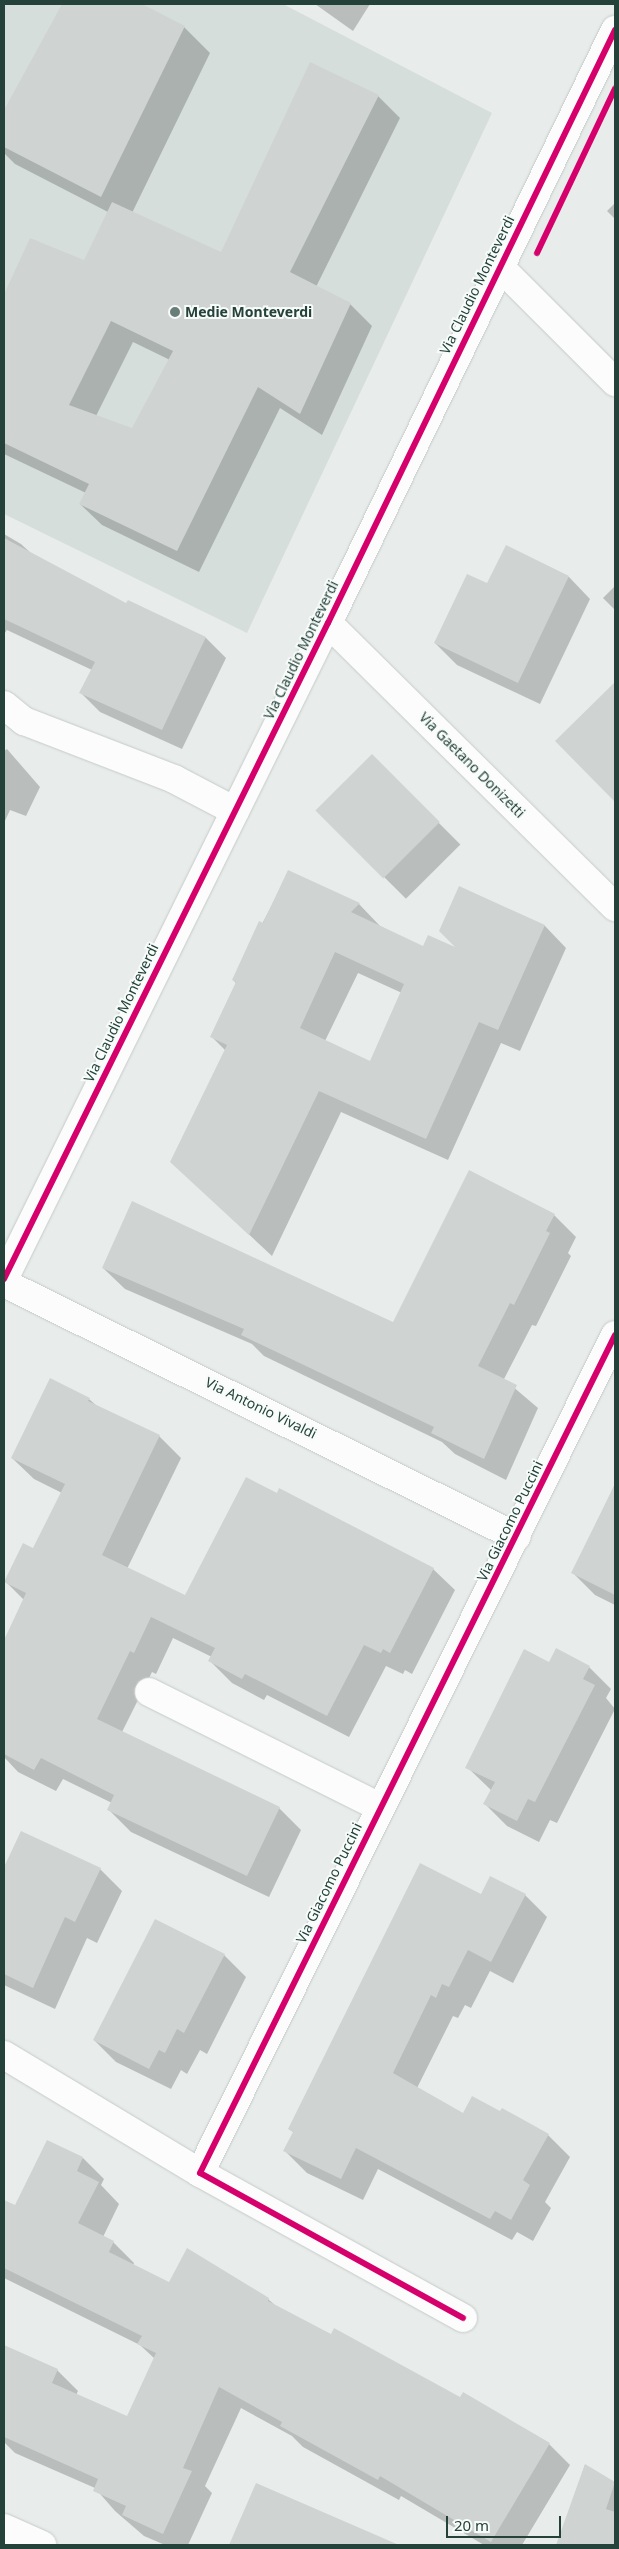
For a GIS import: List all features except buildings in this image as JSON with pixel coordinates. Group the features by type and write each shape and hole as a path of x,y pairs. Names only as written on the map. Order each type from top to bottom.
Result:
{"street":[{"name":"Via Claudio Monteverdi","path":"4,1279 328,624 615,30"},
{"path":"500,267 615,382"},
{"name":"Via Gaetano Donizetti","path":"328,624 615,907"},
{"path":"4,705 24,721 174,779 235,811"},
{"name":"Via Antonio Vivaldi","path":"4,1282 517,1537"},
{"name":"Via Giacomo Puccini","path":"200,2173 380,1807 517,1537 615,1335"},
{"path":"149,1692 380,1807"},
{"path":"4,2055 200,2173 463,2318"},
{"path":"4,2528 42,2545"}],"shaded area":[{"path":"4,4 283,4 492,113 247,633 4,514"}],"cycle path":[{"path":"4,1279 328,623 615,30"},
{"path":"537,253 615,89"},
{"path":"463,2318 200,2173 615,1335"}],"place":[{"name":"Medie Monteverdi","path":"175,312"}]}
